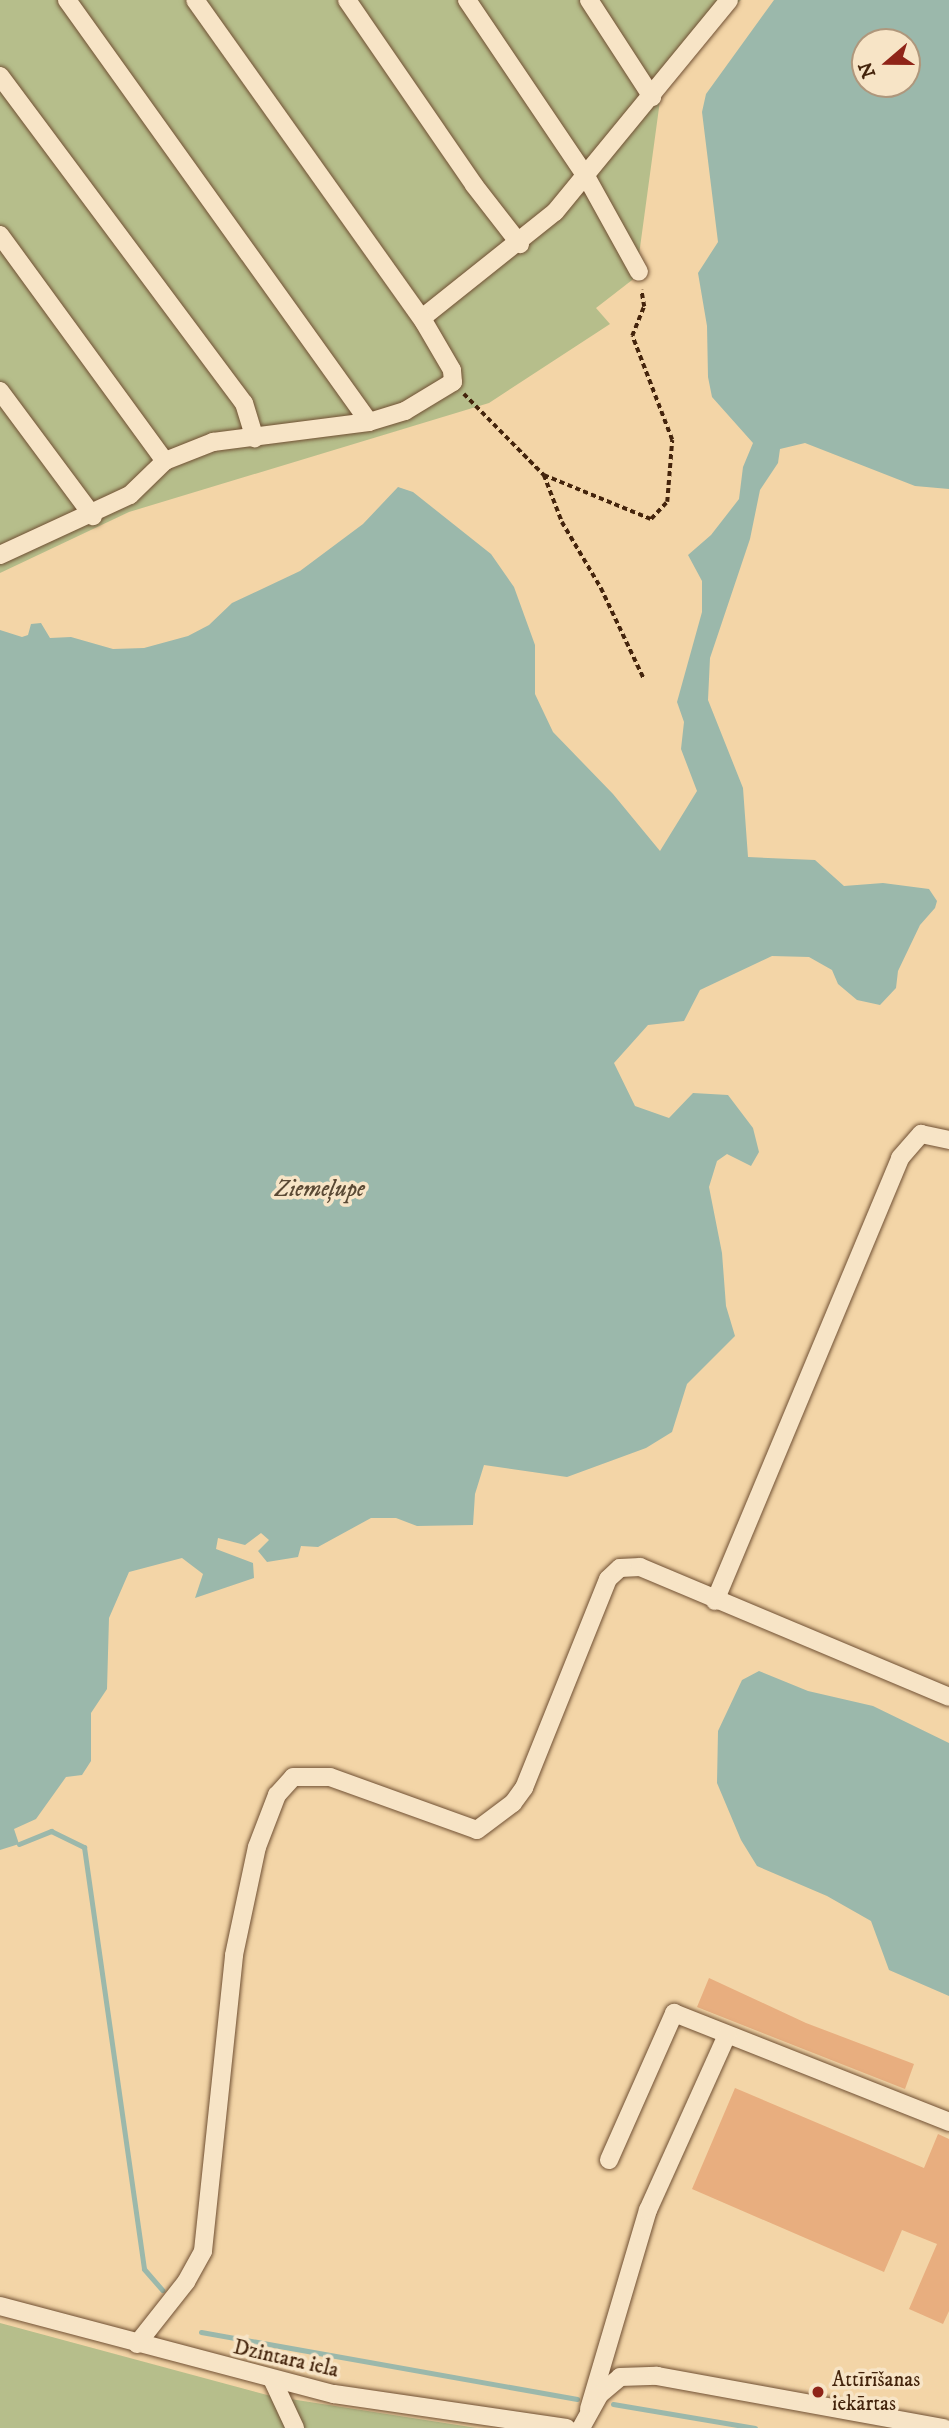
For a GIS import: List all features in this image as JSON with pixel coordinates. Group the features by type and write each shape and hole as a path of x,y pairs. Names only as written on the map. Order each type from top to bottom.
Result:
{"street":[{"path":"67,0 369,422"},
{"path":"0,555 93,516 130,495 165,461 213,442 369,422 405,411 453,382 453,370 422,318 195,0"},
{"path":"348,0 474,185 520,244"},
{"path":"467,0 587,178 639,272"},
{"path":"589,0 652,97"},
{"path":"422,318 520,244 587,178 652,97 721,3"},
{"path":"0,76 244,403 255,438"},
{"path":"0,235 165,461"},
{"path":"0,391 93,516"},
{"path":"715,1601 900,1158 921,1134 949,1140"},
{"path":"137,2344 186,2283 203,2251 234,1955 257,1847 277,1795 293,1777 330,1777 477,1830 513,1803 524,1788 608,1579 620,1568 640,1567 715,1601 949,1697"},
{"path":"609,2160 674,2013 949,2122"},
{"path":"581,2428 648,2210 727,2035"},
{"name":"Dzintara iela","path":"0,2306 273,2381 567,2428"},
{"path":"589,2409 620,2377 657,2376 944,2428"},
{"path":"273,2381 295,2428"}],"path":[{"path":"453,382 544,475 651,519 667,502 672,440 632,335 644,307 639,272"},
{"path":"544,475 562,523 601,588 645,679"}],"green space":[{"path":"0,0 741,0 664,71 636,277 596,308 610,324 489,403 129,512 0,573"},
{"path":"0,2323 271,2396 477,2428 0,2428"}],"water":[{"name":"Ziemeļupe","path":"774,0 949,0 949,489 915,486 805,443 780,449 778,463 760,490 750,539 710,658 708,700 743,788 748,857 815,860 844,886 883,883 929,889 937,901 935,908 920,925 898,971 896,988 880,1005 857,1000 838,984 832,970 809,957 772,956 700,990 684,1021 648,1025 614,1063 635,1106 669,1118 693,1093 728,1095 753,1128 759,1152 751,1166 727,1154 717,1161 709,1187 722,1253 726,1306 735,1336 687,1384 672,1432 646,1448 567,1477 484,1465 475,1494 473,1525 417,1526 396,1518 371,1518 318,1547 301,1546 298,1557 267,1562 258,1551 269,1540 261,1533 245,1545 218,1538 216,1549 253,1563 254,1578 195,1598 203,1574 182,1558 129,1572 109,1618 107,1689 91,1713 91,1761 82,1775 66,1777 36,1819 14,1829 19,1844 0,1850 0,630 22,637 28,635 31,624 41,623 50,638 71,637 113,649 144,648 188,636 209,625 232,603 300,571 363,524 398,487 413,492 491,554 514,587 535,645 535,694 553,732 613,794 660,851 697,791 681,749 684,722 677,702 702,612 702,581 688,555 711,535 739,499 743,467 753,443 712,397 708,377 707,326 698,273 718,242 702,112 706,94"},
{"path":"759,1671 808,1691 873,1706 949,1743 949,1996 889,1970 871,1921 827,1896 757,1866 741,1840 717,1783 718,1731 742,1680"}],"building":[{"path":"709,1978 806,2023 914,2064 905,2089 697,2007"},
{"path":"735,2088 924,2168 938,2134 949,2139 949,2311 943,2324 909,2309 937,2244 902,2230 884,2272 692,2189"}],"waterway":[{"path":"19,1844 51,1831 84,1847 144,2269 162,2290"},
{"path":"201,2332 577,2399"},
{"path":"613,2404 755,2428"}],"place":[{"name":"Attīrīšanas iekārtas","path":"818,2392"}]}
